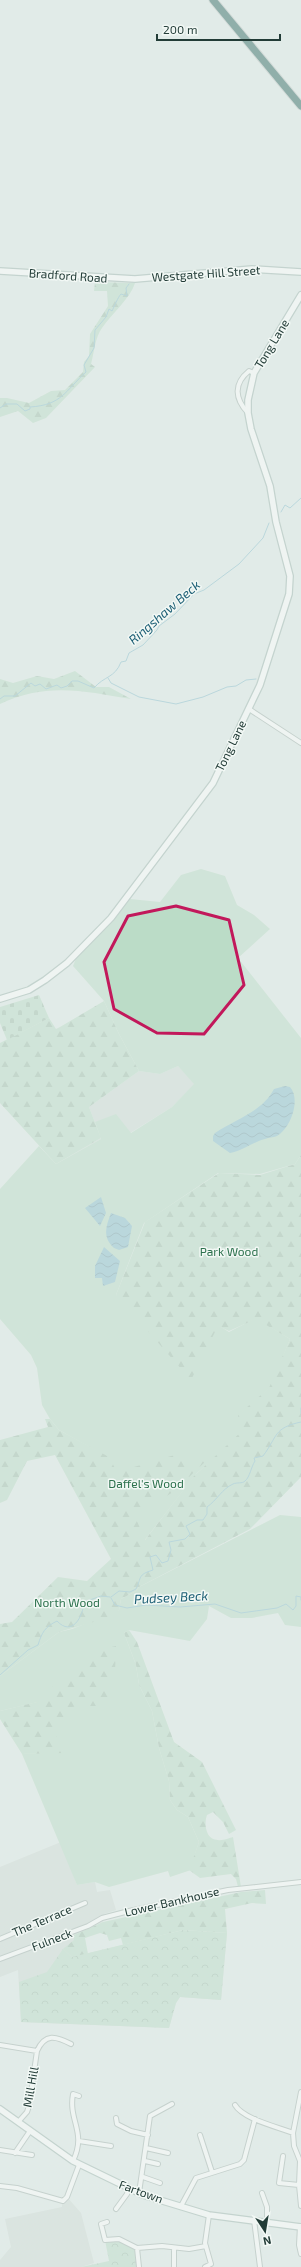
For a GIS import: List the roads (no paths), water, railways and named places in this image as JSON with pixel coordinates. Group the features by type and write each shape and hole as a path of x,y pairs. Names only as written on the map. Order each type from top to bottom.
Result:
{"highway":[{"path":"213,0 301,106"}],"street":[{"name":"Westgate Hill Street","path":"136,279 252,269 301,272"},
{"name":"Bradford Road","path":"0,271 136,279"},
{"name":"Tong Lane","path":"0,999 29,990 45,980 67,963 111,918 213,783 249,709 269,661 291,585 276,522 270,486 251,429 248,413 248,400 254,373 301,295"},
{"name":"Tong Lane","path":"248,413 240,404 236,393 242,377 248,372 254,373"},
{"path":"249,709 301,743"},
{"name":"Lower Bankhouse","path":"102,1918 167,1902 242,1888 301,1882"},
{"name":"The Terrace","path":"0,1940 85,1904"},
{"name":"Fulneck","path":"0,1959 88,1926 102,1918"},
{"path":"0,2045 37,2051 46,2038 54,2036 65,2043 71,2044"},
{"name":"Mill Hill","path":"19,2122 27,2112 29,2106 37,2051"},
{"path":"301,2092 293,2133 294,2146 300,2160 299,2185 301,2206"},
{"path":"73,2161 79,2149 79,2141 72,2102 74,2094 79,2096"},
{"path":"150,2116 172,2104"},
{"path":"235,2105 237,2109 255,2119 293,2133"},
{"name":"Fartown","path":"0,2109 79,2165 128,2189 208,2215 266,2221 300,2227"},
{"path":"140,2193 150,2116 147,2112"},
{"path":"116,2118 117,2124 121,2128 148,2135"},
{"path":"181,2206 194,2180 212,2172 240,2164 244,2160 255,2119"},
{"path":"15,2153 30,2131"},
{"path":"200,2135 212,2172"},
{"path":"79,2141 111,2146"},
{"path":"146,2148 168,2153"},
{"path":"0,2150 32,2155"},
{"path":"283,2156 279,2183 299,2185"},
{"path":"145,2161 158,2164"},
{"path":"0,2186 17,2188 62,2202 66,2199 79,2165"},
{"path":"143,2177 160,2183"},
{"path":"116,2209 127,2194 128,2189"},
{"path":"262,2193 267,2207 266,2221"},
{"path":"205,2267 211,2262 206,2246 208,2215"},
{"path":"254,2220 260,2267"},
{"path":"107,2222 102,2224 105,2242 119,2239 137,2248 189,2249 206,2246"},
{"path":"300,2227 299,2245 301,2254"},
{"path":"137,2248 139,2267"},
{"path":"174,2248 174,2267"}],"water":[{"path":"285,1086 290,1087 293,1092 295,1099 293,1113 286,1127 277,1136 261,1140 230,1153 213,1141 213,1136 215,1133 263,1104 274,1089"},
{"path":"101,1197 106,1213 100,1226 85,1208"},
{"path":"111,1213 125,1218 132,1226 128,1247 119,1250 114,1248 106,1236"},
{"path":"104,1247 120,1261 115,1282 103,1286 102,1278 95,1278 95,1266"}],"waterway":[{"name":"Ringshaw Beck","path":"0,408 6,404 17,404 25,411 30,409 30,407 41,406 62,396 86,372 84,365 94,348 95,330 106,317 109,309 112,311 121,294 127,296 126,288 129,284"},
{"path":"281,512 285,505 290,508 301,498"},
{"name":"Ringshaw Beck","path":"0,699 4,696 15,696 31,683 35,686 40,684 46,689 57,685 61,688 67,686 72,681 78,681 94,688 116,671 121,662 126,661 129,653 143,645 159,626 175,614 194,594 204,590 239,564 263,538 269,523"},
{"path":"108,678 111,683 139,697 176,704 203,697 227,687 236,686 246,680 256,679"},
{"path":"301,1408 301,1413"},
{"path":"111,1597 119,1591 130,1592 136,1589 142,1575 153,1570 150,1557 156,1555 162,1563 168,1561 171,1550 169,1542 185,1539 190,1534 186,1526 197,1520 203,1520 207,1514 207,1507 229,1486 245,1481 255,1461 254,1458 263,1456 277,1434 285,1427 301,1422"},
{"name":"Pudsey Beck","path":"0,1675 28,1650 38,1645 43,1633 50,1625 57,1621 67,1627 72,1626 79,1619 84,1602 101,1596 110,1597"},
{"name":"Pudsey Beck","path":"111,1598 115,1605 127,1608 146,1605 180,1607 215,1604 241,1613 277,1608 286,1604 293,1610 296,1606 296,1596 301,1597 301,1600"}],"park label":[{"name":"Park Wood","path":"229,1252"},
{"name":"Daffel's Wood","path":"146,1484"},
{"name":"North Wood","path":"67,1603"}]}
